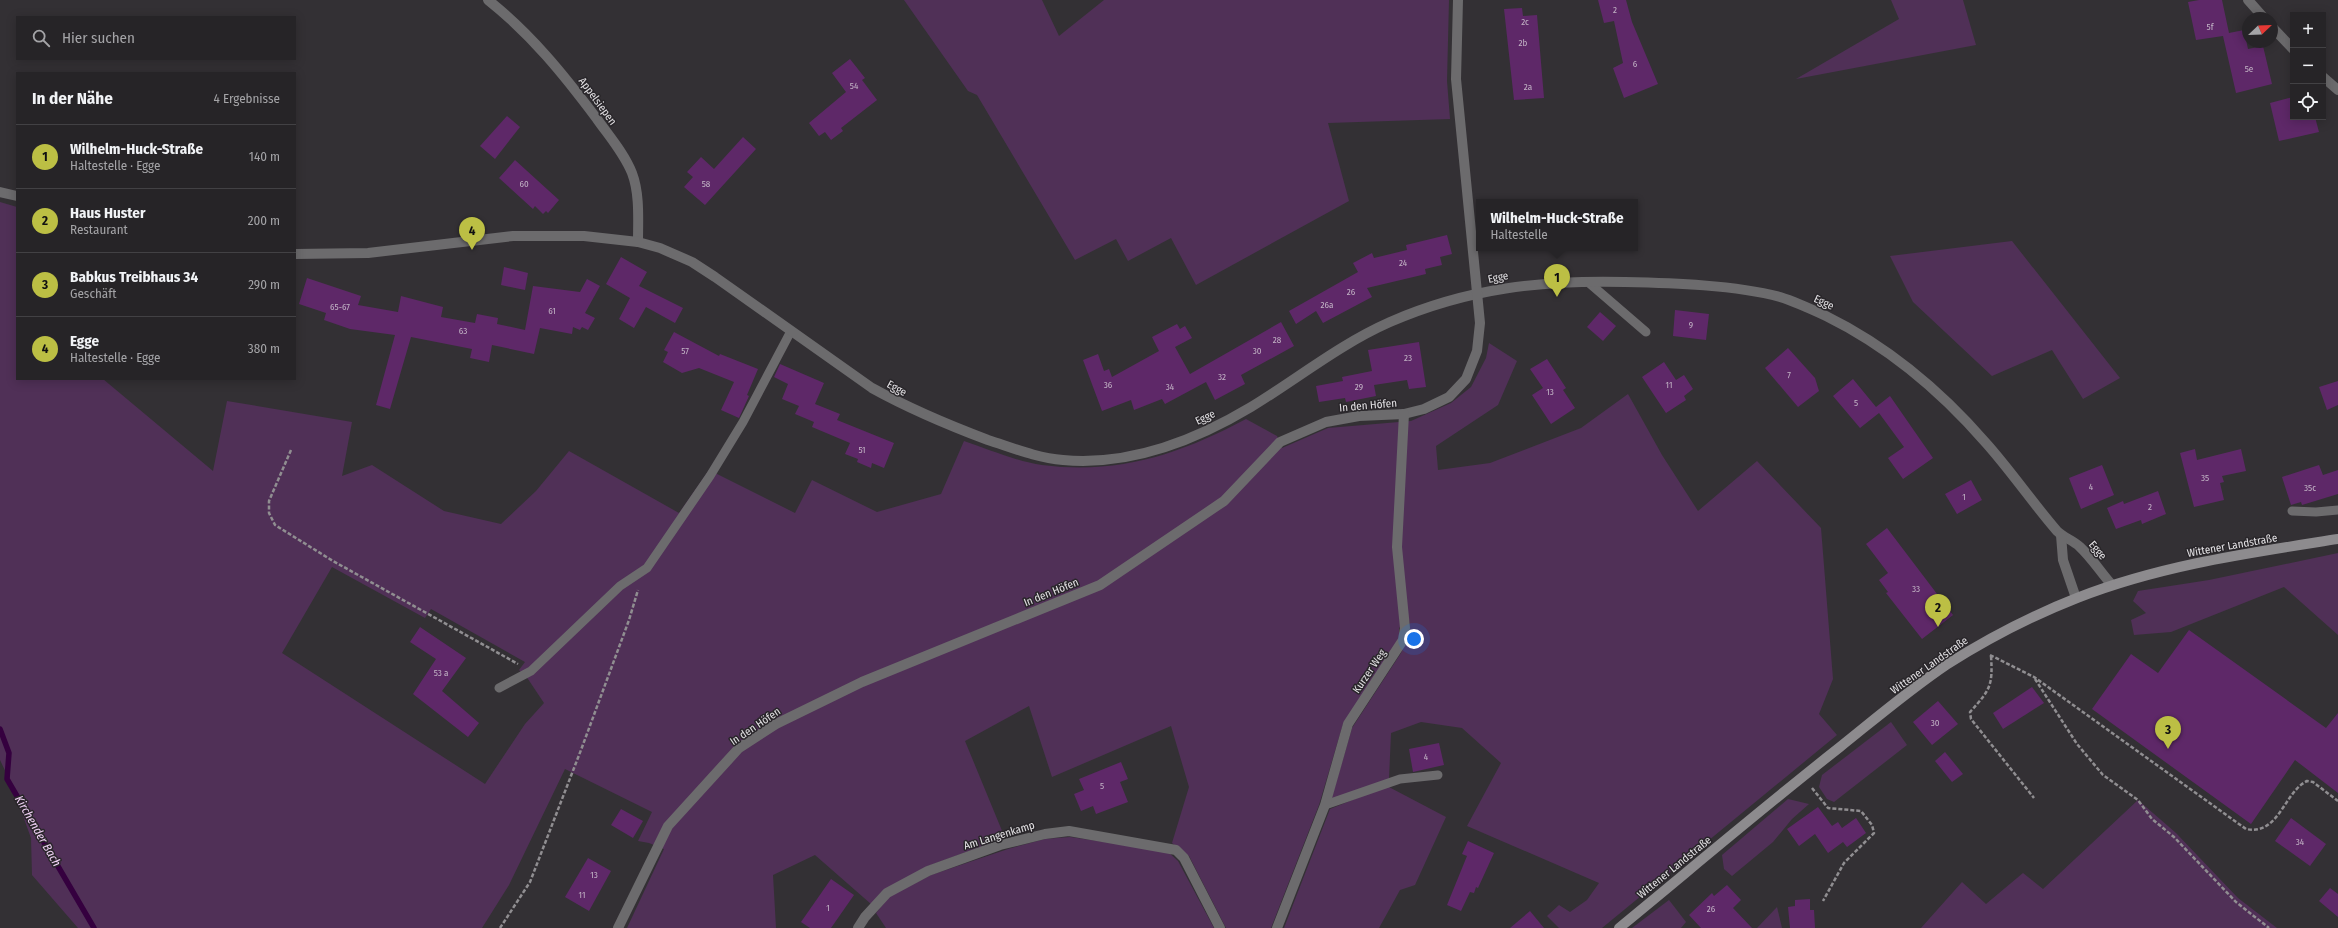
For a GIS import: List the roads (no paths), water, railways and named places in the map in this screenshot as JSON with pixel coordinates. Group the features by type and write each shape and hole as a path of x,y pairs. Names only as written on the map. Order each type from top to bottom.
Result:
{"main road":[{"name":"Wittener Landstraße","path":"1619,928 1803,776 1916,687 1976,647 2013,626 2076,598 2112,585 2216,558 2338,539"}],"street":[{"name":"Appelsiepen","path":"488,0 510,18 552,59 617,146 632,172 636,189 638,242"},
{"name":"In den Höfen","path":"618,928 668,826 739,748 776,724 862,682 1100,585 1224,501 1280,442 1326,422 1358,416 1404,414 1424,409 1448,397 1466,379 1477,351 1480,323 1479,293 1456,79 1458,0"},
{"path":"2248,0 2259,12"},
{"path":"2278,33 2292,48"},
{"path":"2326,80 2338,90"},
{"path":"0,192 16,196"},
{"name":"Egge","path":"296,254 368,253 513,236 584,236 638,242 660,248 692,262 872,388 932,419 1042,457 1062,460 1094,460 1148,451 1210,429 1254,405 1330,355 1378,328 1428,307 1479,293 1540,283 1588,282 1656,283 1749,291 1790,300 1837,322 1875,343 1930,384 1988,444 2061,535 2079,545 2112,585"},
{"name":"Kurzer Weg","path":"1277,928 1326,805 1348,724 1403,640 1405,628 1397,547 1404,414"},
{"path":"2061,535 2063,560 2076,598"},
{"name":"Am Langenkamp","path":"858,928 865,917 887,893 928,871 1000,845 1045,834 1069,831 1176,850 1184,858 1220,928"}],"lane":[{"path":"1588,282 1646,332"},
{"path":"499,688 531,671 620,586 644,571 710,476 743,422 791,331"},
{"path":"2292,511 2316,512 2338,510"},
{"path":"1326,805 1400,779 1438,775"}],"waterway":[{"name":"Kirchender Bach","path":"0,729 9,753 7,779 94,928"}],"place":[{"name":"Egge","path":"472,250"},
{"name":"Wilhelm-Huck-Straße","path":"1557,297"},
{"name":"Haus Huster","path":"1938,627"},
{"name":"Babkus Treibhaus 34","path":"2168,749"}]}
